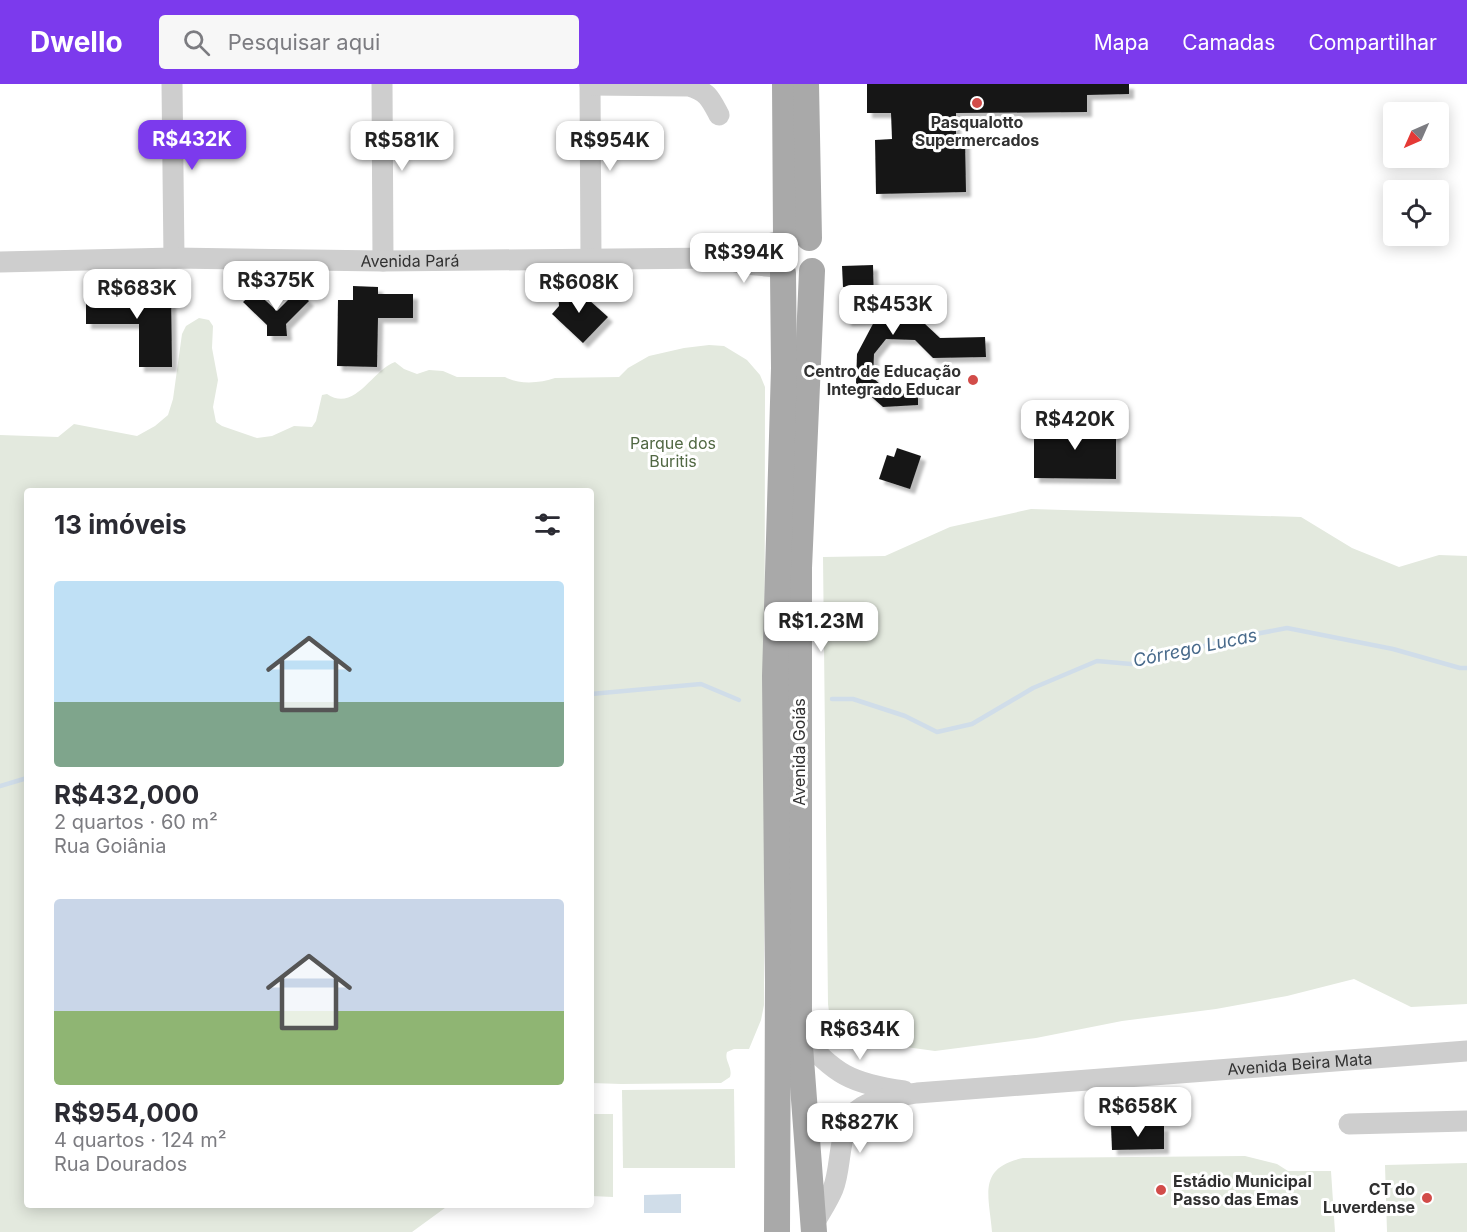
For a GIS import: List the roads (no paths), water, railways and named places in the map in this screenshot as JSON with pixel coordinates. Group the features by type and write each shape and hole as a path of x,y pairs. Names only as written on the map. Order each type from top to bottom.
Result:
{"main road":[{"path":"785,84 792,239"},
{"path":"792,239 815,244 818,258 812,271 807,275 795,277 780,270 775,253 792,239 806,84"},
{"name":"Avenida Goiás","path":"777,1231 775,676 784,368 780,270"},
{"name":"Avenida Goiás","path":"812,271 799,568 799,1033 813,1229"},
{"path":"777,1231 790,1227 813,1229"}],"street":[{"path":"172,84 174,258"},
{"path":"382,84 383,261"},
{"path":"591,260 590,84 689,86 709,96 719,115"},
{"name":"Avenida Pará","path":"0,262 174,258 383,261 717,258 792,239"},
{"path":"717,258 780,270"},
{"name":"Avenida Beira Mata","path":"799,1033 826,1062 843,1074 862,1083 917,1093"},
{"name":"Avenida Beira Mata","path":"813,1229 834,1188 848,1123 854,1113 872,1103 917,1093 1467,1050"},
{"path":"1349,1124 1467,1121"}],"waterway":[{"name":"Córrego Lucas","path":"832,699 853,699 905,716 937,732 972,724 1033,688 1097,661 1131,664 1287,628 1393,649 1467,668"},
{"name":"Córrego Lucas","path":"594,694 701,684 739,700"},
{"name":"Córrego Lucas","path":"0,786 24,779"}],"place":[{"name":"Pasqualotto Supermercados","path":"977,103"},
{"name":"Centro de Educação Integrado Educar","path":"973,380"},
{"name":"Estádio Municipal Passo das Emas","path":"1161,1190"},
{"name":"CT do Luverdense","path":"1427,1198"}],"park label":[{"name":"Parque dos Buritis","path":"673,452"}]}
